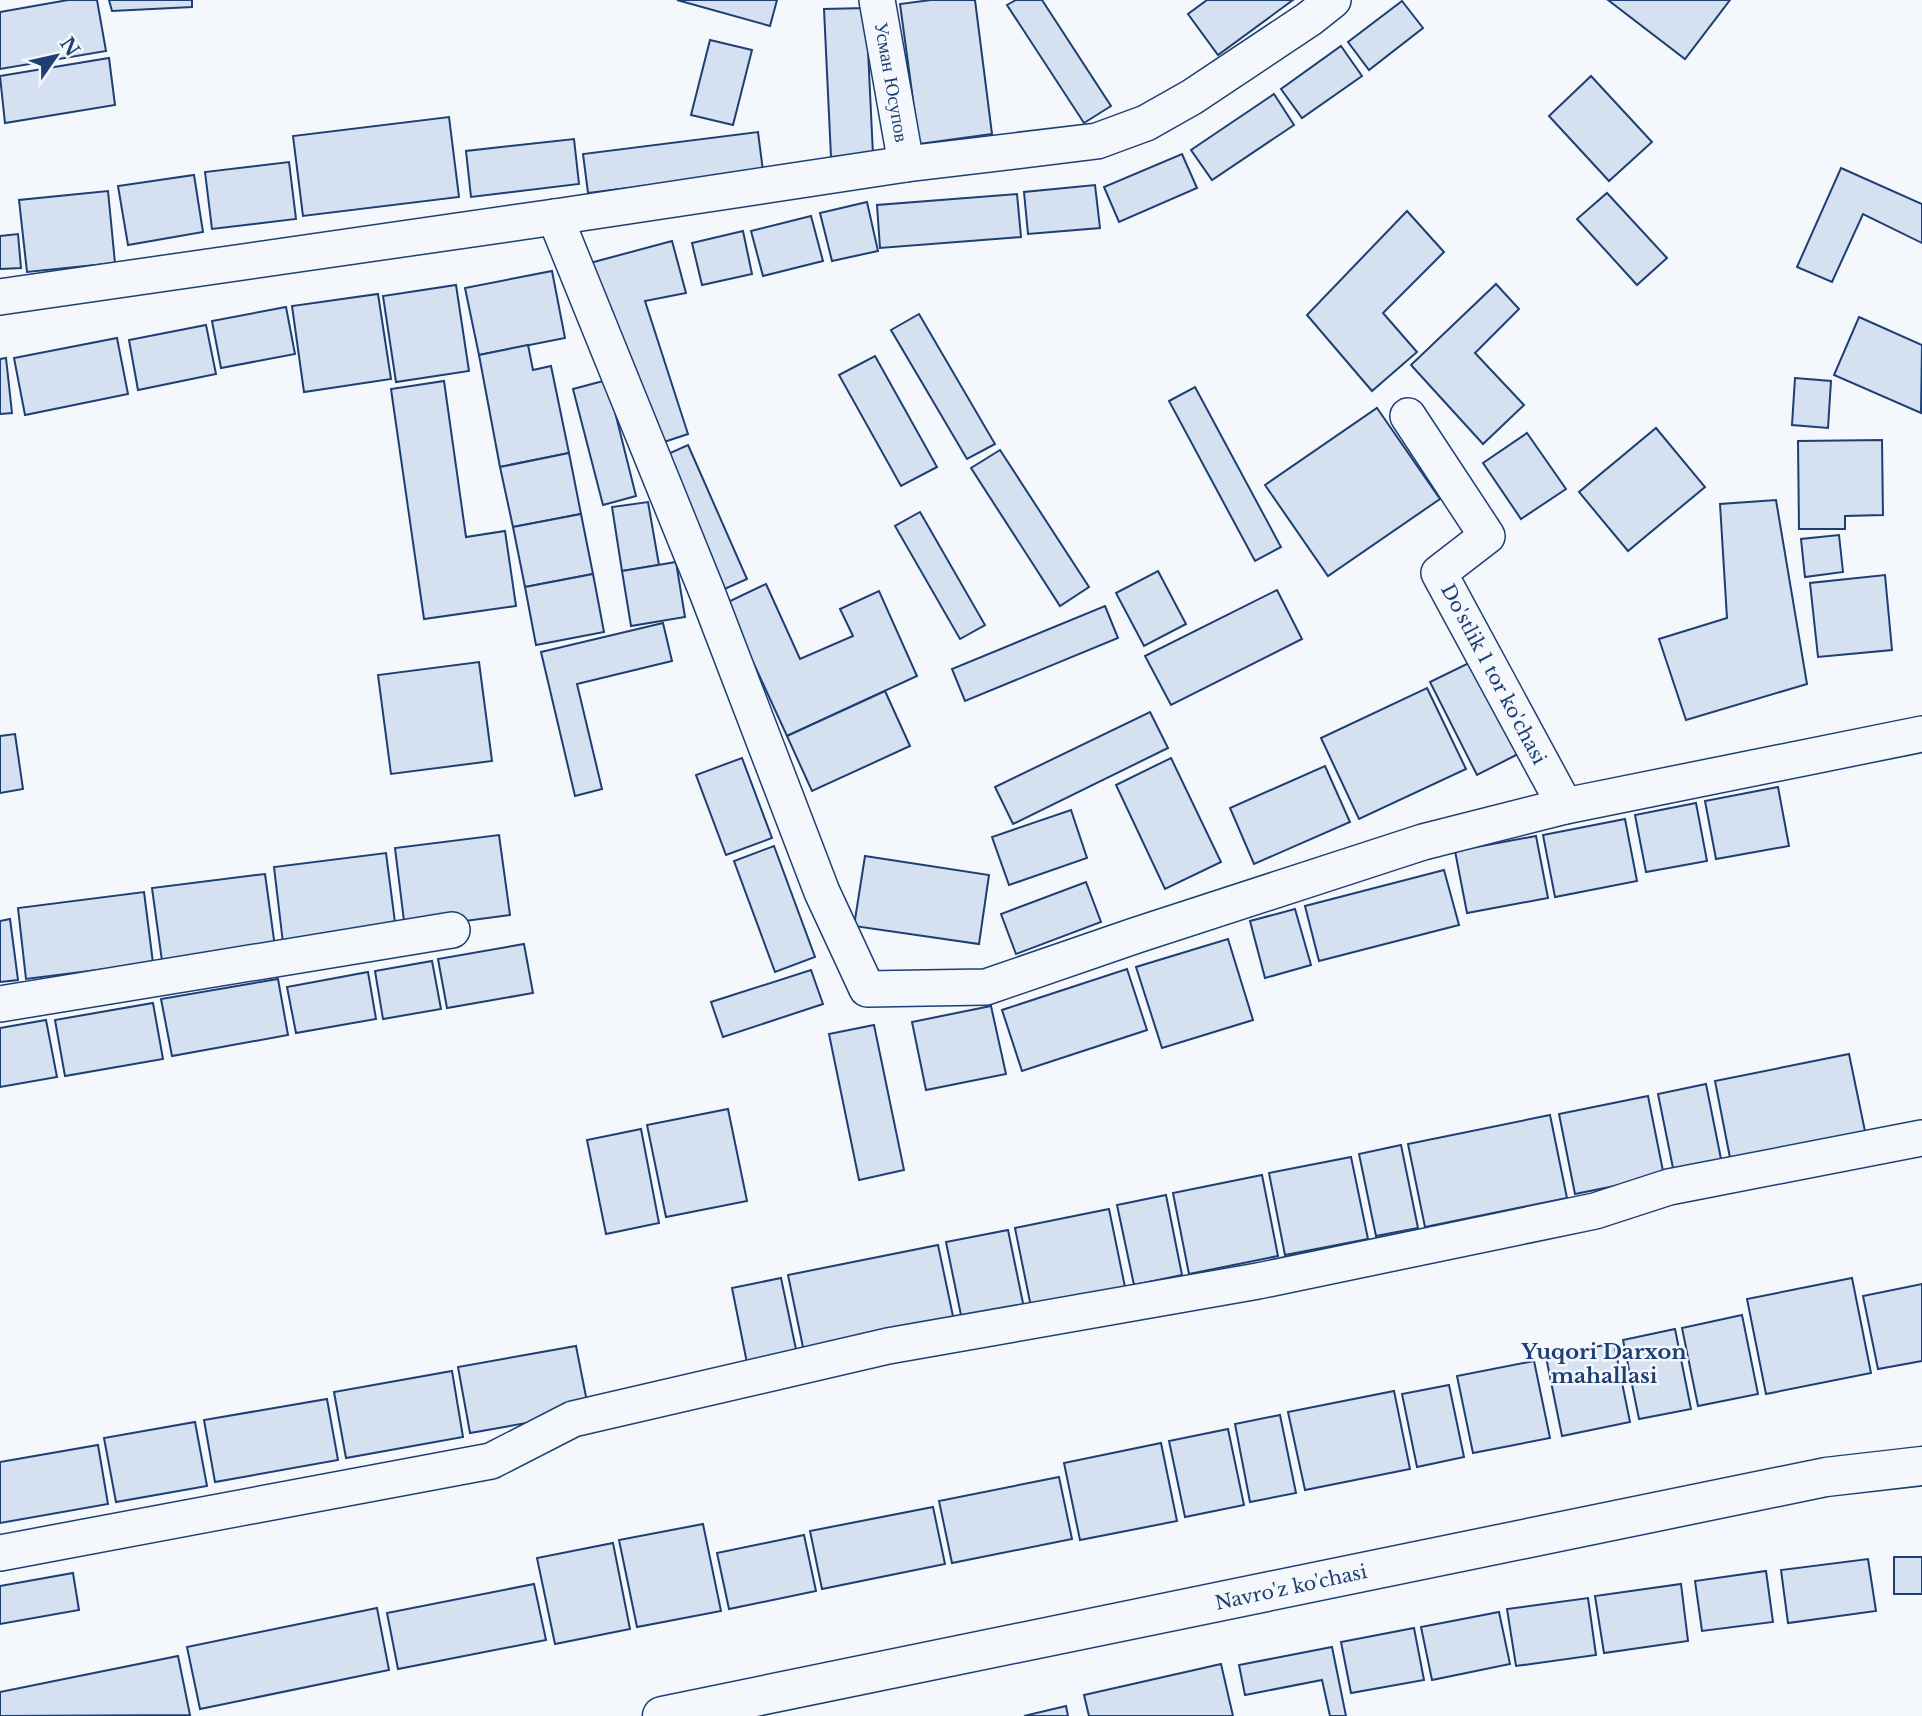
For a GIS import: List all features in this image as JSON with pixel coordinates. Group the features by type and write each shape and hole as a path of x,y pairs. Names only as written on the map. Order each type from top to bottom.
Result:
{"street":[{"name":"Усман Юсупов","path":"877,0 906,164"},
{"path":"0,297 555,218 906,164 1097,141 1146,123 1192,97 1333,0"},
{"path":"555,218 707,592 822,892 867,989 986,987 1423,842 1565,806 1922,734"},
{"name":"Do'stlik 1 tor ko'chasi","path":"1408,416 1487,536 1439,573 1565,806"},
{"path":"0,1004 452,930"},
{"path":"0,1553 491,1461 573,1419 888,1346 1258,1281 1595,1212 1668,1187 1922,1138"},
{"name":"Navro'z ko'chasi","path":"662,1716 1826,1477 1922,1466"}],"building":[{"path":"68,0 97,0 106,51 0,69 0,12"},
{"path":"109,0 192,0 192,7 112,11"},
{"path":"677,0 777,0 770,26"},
{"path":"931,0 975,0 992,134 919,144 900,4"},
{"path":"1016,0 1042,0 1111,106 1084,123 1007,5"},
{"path":"1207,0 1293,0 1218,55 1188,14"},
{"path":"1608,0 1730,0 1685,59"},
{"path":"1402,1 1423,28 1369,70 1348,42"},
{"path":"866,8 873,155 831,157 824,9"},
{"path":"710,40 752,50 733,125 691,115"},
{"path":"1341,46 1362,76 1302,118 1281,89"},
{"path":"109,58 115,105 5,123 0,76"},
{"path":"1591,76 1652,142 1609,181 1549,116"},
{"path":"1274,94 1294,125 1212,180 1191,150"},
{"path":"449,117 459,197 303,216 293,136"},
{"path":"758,132 763,171 588,193 583,154"},
{"path":"574,139 579,184 471,197 466,151"},
{"path":"1182,154 1197,188 1119,222 1104,187"},
{"path":"289,162 296,219 212,229 205,172"},
{"path":"1841,168 1922,204 1922,243 1863,214 1832,282 1797,267"},
{"path":"194,175 203,232 128,245 118,186"},
{"path":"1095,185 1100,228 1028,234 1024,192"},
{"path":"108,191 115,263 27,272 19,200"},
{"path":"1607,193 1667,258 1637,285 1577,219"},
{"path":"1017,194 1021,237 880,248 877,205"},
{"path":"867,202 878,251 832,261 820,213"},
{"path":"1407,211 1444,252 1383,313 1417,352 1372,391 1307,315"},
{"path":"811,216 823,261 763,276 751,231"},
{"path":"743,231 752,274 702,285 692,243"},
{"path":"18,234 21,268 0,269 0,236"},
{"path":"672,241 686,293 645,301 688,434 649,447 590,263"},
{"path":"552,271 565,338 479,355 465,288"},
{"path":"1496,284 1519,309 1475,353 1524,405 1483,444 1411,365"},
{"path":"456,285 469,371 396,382 383,296"},
{"path":"378,294 391,379 304,392 292,306"},
{"path":"286,307 295,354 221,368 212,321"},
{"path":"919,314 995,444 967,459 891,330"},
{"path":"1859,317 1922,345 1921,413 1834,375"},
{"path":"206,325 216,374 138,390 129,340"},
{"path":"117,338 128,394 25,415 14,358"},
{"path":"528,345 533,370 551,366 569,453 500,467 479,355"},
{"path":"875,356 937,467 901,486 839,375"},
{"path":"6,358 12,413 0,414 0,359"},
{"path":"1795,378 1831,381 1828,428 1792,425"},
{"path":"607,380 636,496 603,505 573,389"},
{"path":"444,381 466,537 505,531 516,606 424,619 391,389"},
{"path":"1195,387 1281,547 1255,561 1169,401"},
{"path":"1377,408 1440,499 1328,576 1265,485"},
{"path":"1656,428 1705,487 1628,551 1579,492"},
{"path":"1527,433 1566,489 1521,519 1483,463"},
{"path":"1882,440 1883,515 1845,516 1845,529 1799,529 1798,441"},
{"path":"688,445 747,579 718,592 659,458"},
{"path":"1000,450 1089,587 1060,606 971,468"},
{"path":"569,453 581,514 513,527 500,467"},
{"path":"1776,500 1807,684 1686,720 1659,639 1727,618 1720,504"},
{"path":"648,502 659,565 622,571 612,507"},
{"path":"920,512 985,625 960,639 895,526"},
{"path":"581,514 593,574 525,587 513,527"},
{"path":"1839,535 1843,572 1805,577 1801,539"},
{"path":"676,562 685,617 631,626 622,571"},
{"path":"1158,571 1186,624 1144,646 1116,593"},
{"path":"593,574 604,632 536,645 525,587"},
{"path":"1885,575 1892,650 1818,657 1810,583"},
{"path":"766,584 800,659 853,636 840,609 879,591 917,676 787,736 726,603"},
{"path":"1277,590 1302,639 1171,705 1145,656"},
{"path":"1105,606 1118,638 965,701 952,669"},
{"path":"663,623 672,661 577,684 602,789 575,796 541,652"},
{"path":"1477,659 1524,751 1477,775 1430,682"},
{"path":"479,662 492,761 391,774 378,675"},
{"path":"1427,688 1466,769 1359,819 1321,738"},
{"path":"885,691 910,746 812,791 787,736"},
{"path":"1150,712 1168,748 1013,824 995,787"},
{"path":"15,734 23,789 0,793 0,736"},
{"path":"742,758 772,838 726,855 696,775"},
{"path":"1171,758 1221,862 1165,889 1116,785"},
{"path":"1325,766 1350,822 1254,864 1230,808"},
{"path":"1778,787 1789,846 1716,859 1705,801"},
{"path":"1696,803 1707,861 1646,872 1635,815"},
{"path":"1071,810 1087,858 1009,885 992,837"},
{"path":"1625,819 1637,881 1555,897 1543,835"},
{"path":"499,835 510,915 405,929 395,848"},
{"path":"1536,836 1548,898 1467,913 1455,851"},
{"path":"774,846 815,957 775,972 734,861"},
{"path":"386,853 396,930 283,943 274,867"},
{"path":"865,856 989,875 979,944 854,926"},
{"path":"1444,870 1459,925 1319,961 1305,906"},
{"path":"265,874 275,947 162,961 152,888"},
{"path":"1086,882 1101,922 1016,954 1001,914"},
{"path":"144,892 153,963 26,979 18,908"},
{"path":"1295,909 1311,965 1265,978 1250,921"},
{"path":"10,919 18,980 0,982 0,921"},
{"path":"1228,939 1253,1020 1162,1048 1136,967"},
{"path":"524,944 533,993 447,1008 438,959"},
{"path":"432,961 441,1009 383,1019 375,971"},
{"path":"1127,969 1147,1030 1022,1071 1002,1010"},
{"path":"811,970 823,1004 723,1037 711,1002"},
{"path":"368,972 376,1019 296,1033 287,987"},
{"path":"278,979 288,1035 172,1056 161,999"},
{"path":"153,1003 163,1059 65,1076 55,1020"},
{"path":"991,1006 1006,1074 926,1090 912,1022"},
{"path":"46,1020 57,1077 0,1087 0,1028"},
{"path":"874,1025 904,1170 859,1180 829,1034"},
{"path":"1849,1054 1866,1136 1731,1163 1715,1081"},
{"path":"1706,1084 1722,1164 1674,1173 1658,1094"},
{"path":"1648,1096 1664,1176 1575,1194 1559,1114"},
{"path":"728,1109 747,1201 666,1217 647,1125"},
{"path":"1550,1115 1567,1198 1425,1227 1408,1144"},
{"path":"641,1129 659,1223 606,1234 587,1140"},
{"path":"1401,1145 1418,1228 1376,1236 1359,1154"},
{"path":"1351,1157 1368,1239 1285,1255 1269,1173"},
{"path":"1262,1175 1278,1256 1189,1274 1173,1193"},
{"path":"1166,1195 1182,1275 1134,1285 1117,1205"},
{"path":"1109,1209 1125,1287 1031,1307 1015,1228"},
{"path":"1008,1230 1024,1308 962,1320 946,1242"},
{"path":"938,1245 954,1321 804,1352 788,1275"},
{"path":"781,1278 797,1354 747,1363 732,1288"},
{"path":"1852,1278 1871,1373 1766,1394 1747,1299"},
{"path":"1922,1284 1922,1361 1878,1369 1863,1296"},
{"path":"1742,1315 1758,1394 1698,1406 1682,1328"},
{"path":"1675,1329 1691,1409 1639,1419 1623,1340"},
{"path":"1614,1343 1630,1422 1562,1436 1546,1357"},
{"path":"576,1346 589,1412 470,1433 458,1367"},
{"path":"1534,1361 1550,1438 1473,1453 1457,1376"},
{"path":"452,1371 463,1437 346,1458 334,1392"},
{"path":"1449,1385 1464,1457 1417,1467 1402,1394"},
{"path":"1394,1391 1410,1469 1305,1490 1288,1412"},
{"path":"327,1399 338,1460 215,1482 204,1420"},
{"path":"1280,1415 1296,1493 1250,1502 1235,1424"},
{"path":"195,1422 207,1486 116,1502 104,1438"},
{"path":"1228,1429 1244,1505 1185,1517 1169,1441"},
{"path":"1161,1443 1177,1521 1080,1540 1064,1463"},
{"path":"98,1445 108,1504 0,1523 0,1462"},
{"path":"1059,1477 1072,1539 952,1563 939,1501"},
{"path":"933,1507 945,1564 822,1589 810,1531"},
{"path":"703,1524 721,1611 637,1627 619,1540"},
{"path":"804,1535 816,1591 729,1609 717,1553"},
{"path":"613,1543 630,1629 555,1644 537,1558"},
{"path":"1894,1557 1922,1557 1922,1594 1894,1594"},
{"path":"1868,1559 1876,1611 1788,1623 1781,1570"},
{"path":"1766,1571 1773,1622 1702,1631 1695,1581"},
{"path":"73,1573 79,1610 0,1624 0,1586"},
{"path":"534,1584 546,1640 398,1669 387,1613"},
{"path":"1681,1584 1688,1641 1604,1653 1595,1596"},
{"path":"1588,1598 1596,1655 1516,1666 1507,1609"},
{"path":"377,1608 389,1670 200,1709 187,1647"},
{"path":"1499,1612 1510,1664 1432,1680 1421,1627"},
{"path":"1414,1628 1424,1680 1351,1693 1341,1642"},
{"path":"1332,1647 1346,1716 1330,1716 1322,1680 1245,1695 1239,1665"},
{"path":"178,1656 190,1715 0,1716 0,1692"},
{"path":"1221,1664 1233,1716 1089,1716 1084,1695"},
{"path":"1066,1706 1068,1716 1024,1716"}],"district":[{"name":"Yuqori Darxon mahallasi","path":"1604,1364"}]}
